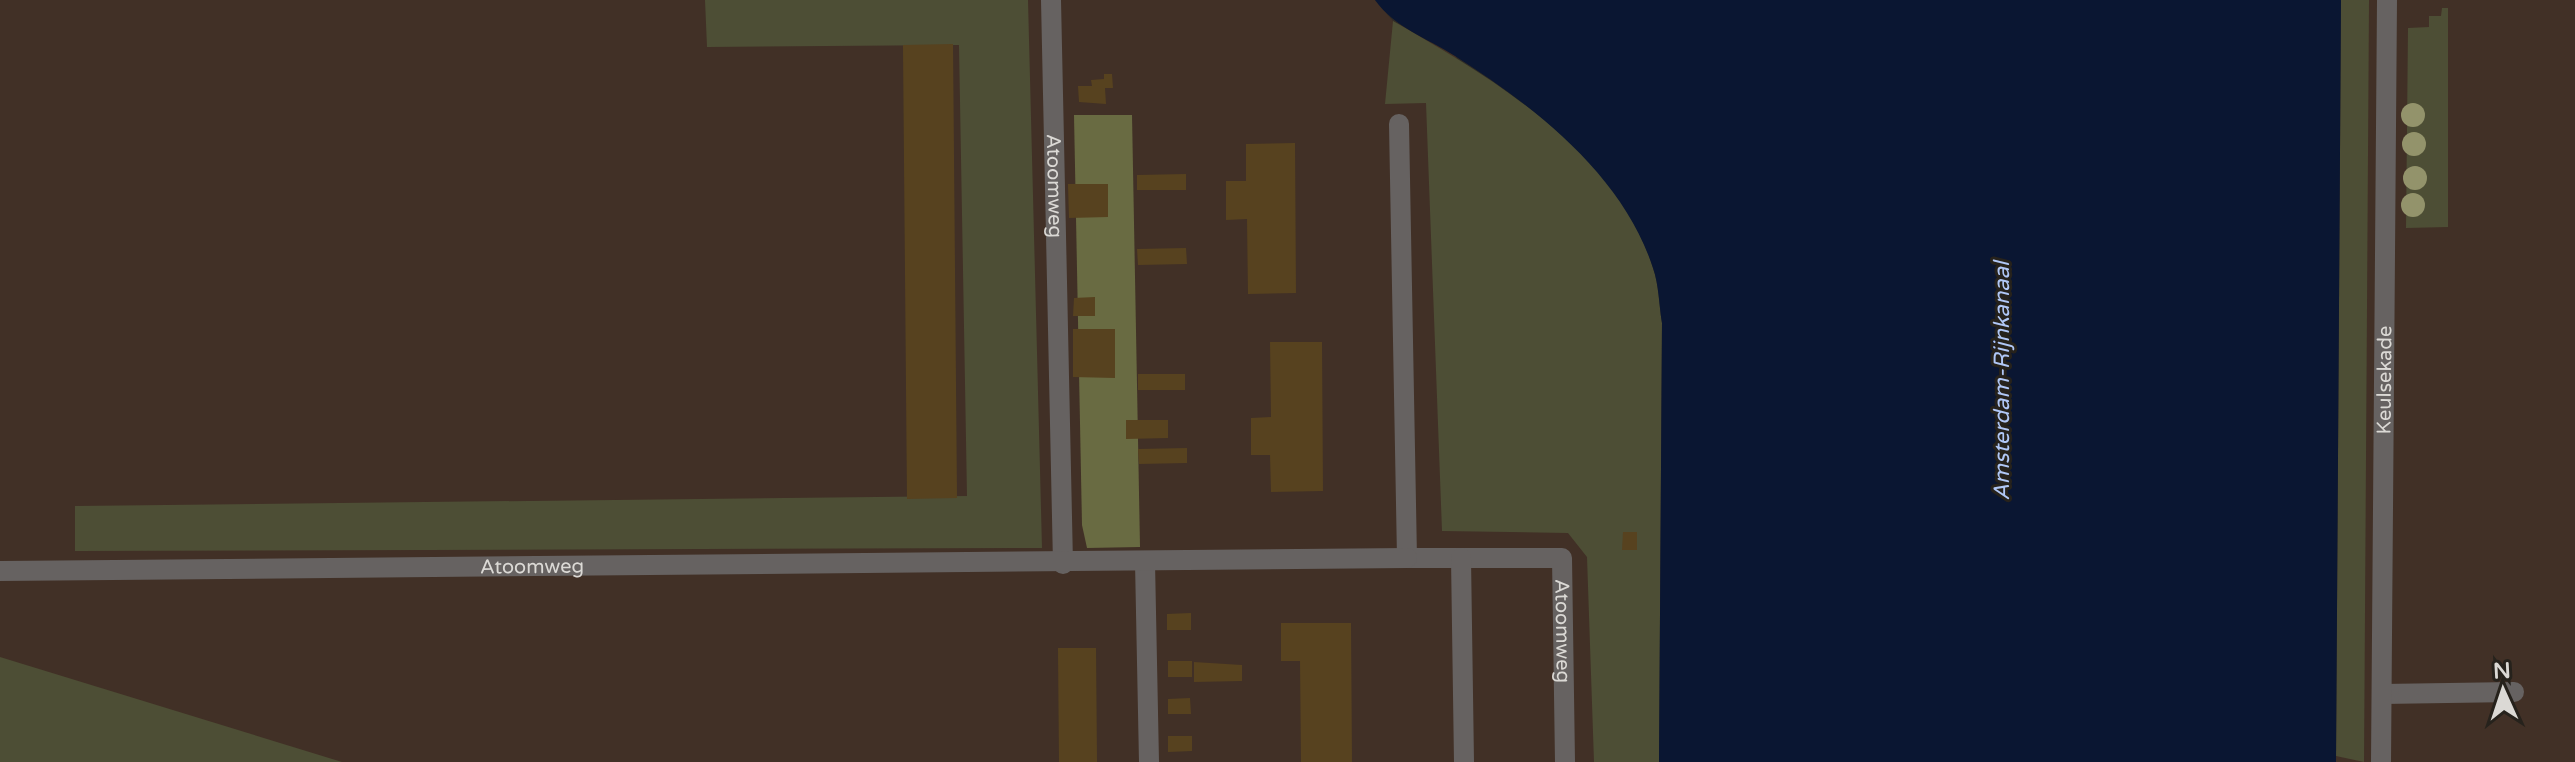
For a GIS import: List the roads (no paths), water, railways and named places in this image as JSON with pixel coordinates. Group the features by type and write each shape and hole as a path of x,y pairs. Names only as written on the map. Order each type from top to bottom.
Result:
{"street":[{"name":"Atoomweg","path":"1051,0 1063,564"},
{"name":"Keulsekade","path":"2381,762 2387,0"},
{"path":"1399,124 1407,558"},
{"path":"1461,558 1464,762"},
{"name":"Atoomweg","path":"0,571 1562,558 1565,762"},
{"path":"1145,562 1149,762"},
{"path":"2382,694 2514,692"}],"water":[{"name":"Amsterdam-Rijnkanaal","path":"1375,0 2341,0 2336,762 1659,762 1662,323 1653,268 1639,234 1621,203 1572,146 1515,97 1402,25"}]}
